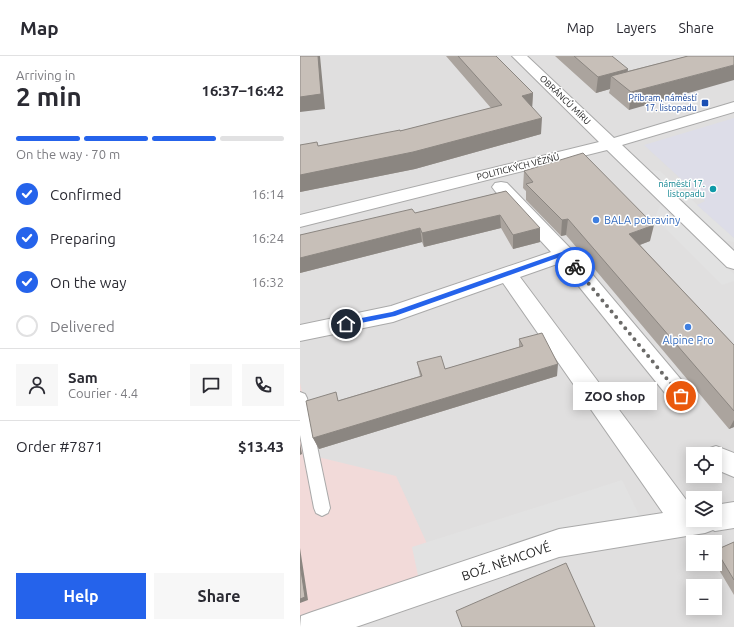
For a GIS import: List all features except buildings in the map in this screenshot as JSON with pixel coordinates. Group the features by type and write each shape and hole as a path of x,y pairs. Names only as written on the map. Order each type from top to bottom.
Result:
{"street":[{"name":"OBRÁNCŮ MÍRU","path":"519,56 610,144"},
{"name":"POLITICKÝCH VĚZŇŮ","path":"300,221 610,144 734,107"},
{"path":"610,144 734,262"},
{"path":"501,187 564,254 681,396"},
{"path":"300,333 393,314 564,254"},
{"path":"507,274 686,509"},
{"path":"722,517 734,516"},
{"name":"BOŽ. NĚMCOVÉ","path":"312,627 559,543 686,524"}],"lane":[{"path":"300,398 322,508"}],"shaded area":[{"path":"300,56 734,56 734,627 300,627"},
{"name":"náměstí 17. listopadu","path":"734,118 734,238 697,205 705,201 644,145"},
{"path":"642,169 660,171 734,238 734,242 717,239"},
{"path":"660,205 734,274 734,281 722,285 655,218"},
{"path":"300,383 318,457 396,476 446,585 300,627"},
{"path":"622,480 646,529 421,590 412,547"}],"way so far":[{"path":"575,267 681,396"}],"place":[{"name":"Příbram, náměstí 17. listopadu","path":"705,103"},
{"name":"náměstí 17. listopadu","path":"713,189"},
{"name":"BALA potraviny","path":"596,220"},
{"name":"Alpine Pro","path":"688,327"},
{"name":"ZOO shop","path":"681,396"}],"route":[{"path":"346,324 393,314 564,254 575,267"}]}
